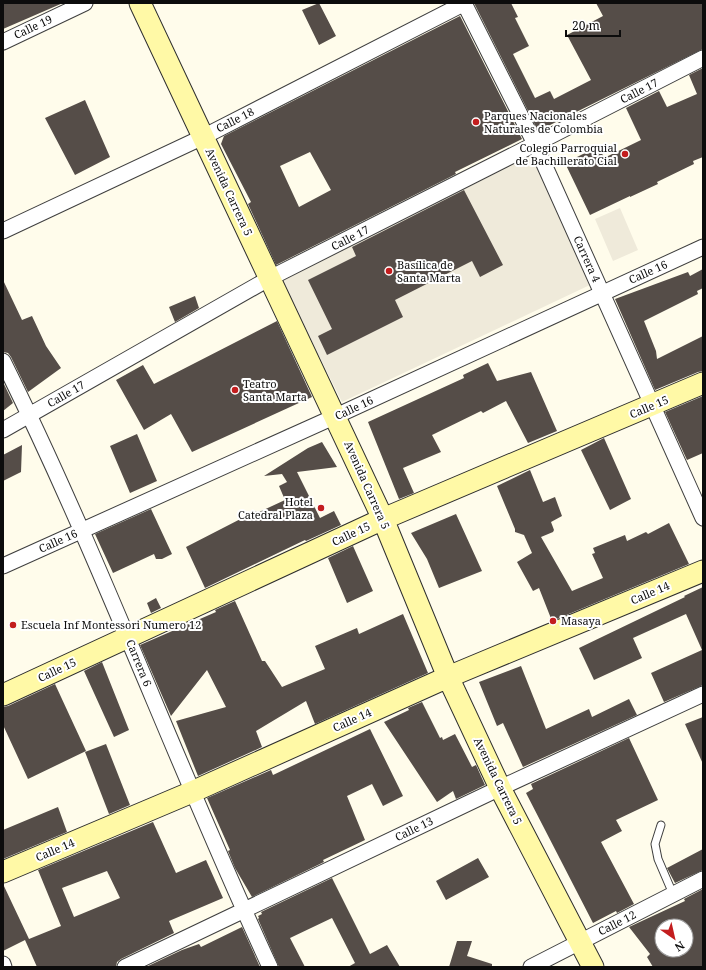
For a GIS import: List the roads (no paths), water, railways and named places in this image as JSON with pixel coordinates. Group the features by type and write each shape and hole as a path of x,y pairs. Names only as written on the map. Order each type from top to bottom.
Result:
{"street":[{"name":"Calle 19","path":"3,42 85,3"},
{"name":"Avenida Carrera 5","path":"140,3 383,518 448,677 500,788 593,967"},
{"name":"Calle 18","path":"3,231 203,137 464,3"},
{"name":"Carrera 4","path":"464,3 535,144 703,518"},
{"name":"Calle 17","path":"3,430 270,278 703,58"},
{"name":"Calle 16","path":"3,566 336,416 602,292 703,247"},
{"name":"Carrera 6","path":"3,361 30,415 128,636 192,792 270,967"},
{"name":"Calle 15","path":"3,695 383,518 652,406 703,383"},
{"name":"Calle 14","path":"3,872 192,792 448,677 703,571"},
{"name":"Calle 13","path":"125,967 500,788 703,694"},
{"name":"Calle 12","path":"531,967 703,879"}],"lane":[{"path":"661,824 655,844 658,858 673,894"}],"place":[{"name":"Parques Nacionales Naturales de Colombia","path":"476,122"},
{"name":"Colegio Parroquial de Bachillerato Cial","path":"625,154"},
{"name":"Basílica de Santa Marta","path":"389,271"},
{"name":"Teatro Santa Marta","path":"235,390"},
{"name":"Hotel Catedral Plaza","path":"321,508"},
{"name":"Masaya","path":"553,621"},
{"name":"Escuela Inf Montessori Numero 12","path":"13,625"}]}
